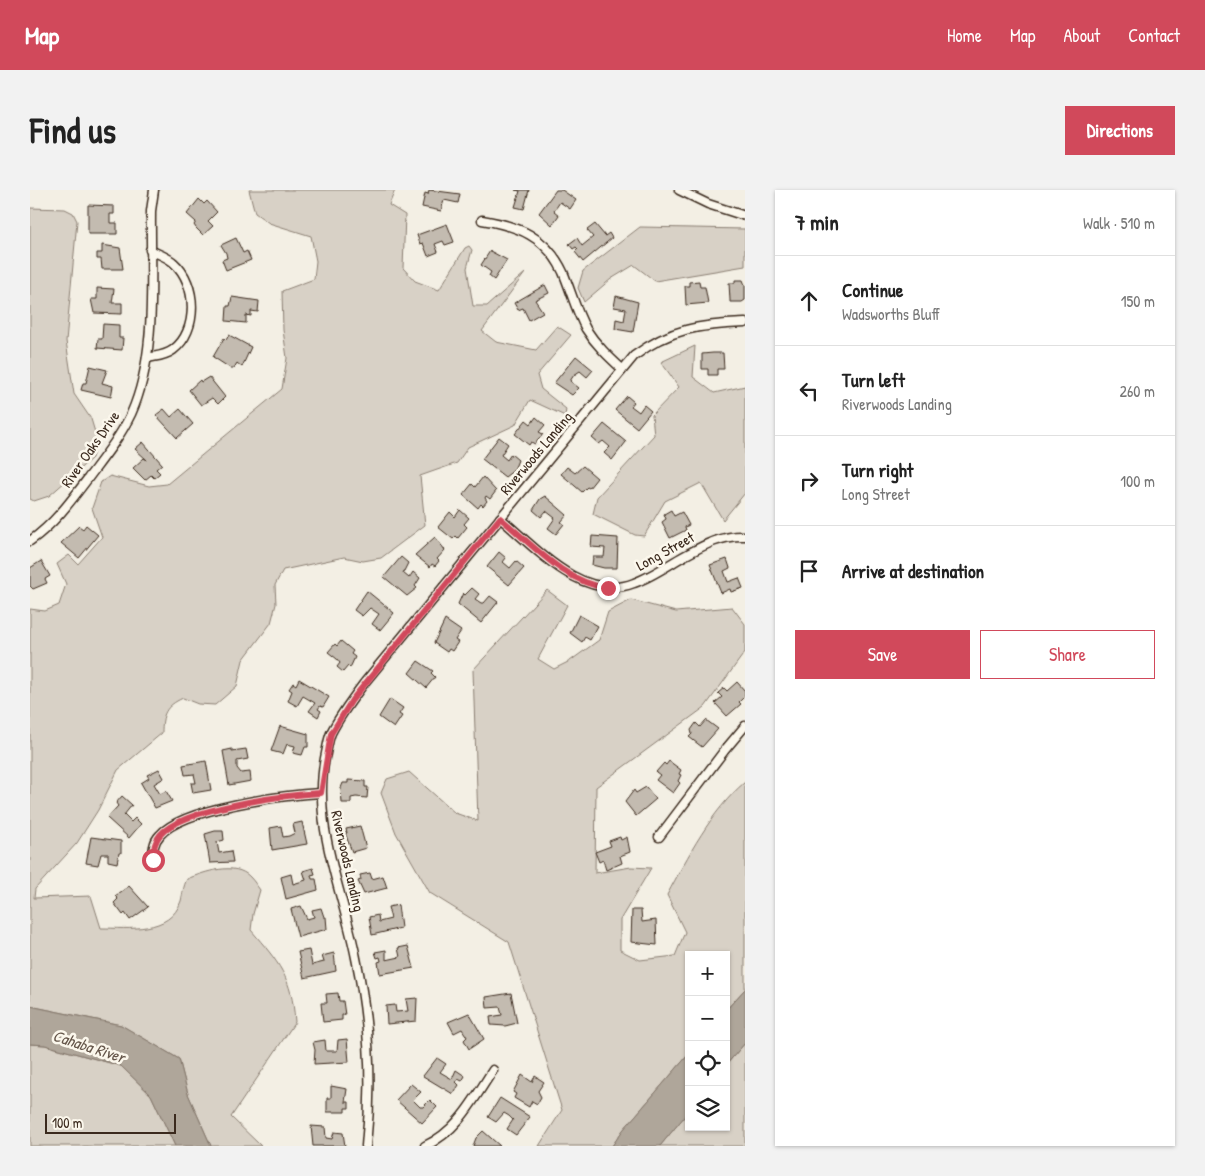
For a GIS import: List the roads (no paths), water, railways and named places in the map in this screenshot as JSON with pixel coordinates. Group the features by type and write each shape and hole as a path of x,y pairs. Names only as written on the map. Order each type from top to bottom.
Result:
{"street":[{"name":"River Oaks Drive","path":"30,541 59,516 114,443 135,404 147,358 154,190"},
{"path":"679,190 708,204 745,216"},
{"path":"482,220 517,228 544,246 562,270 587,331 622,369"},
{"path":"147,358 166,354 178,345 188,327 192,309 189,288 181,271 174,262 150,250"},
{"name":"Riverwoods Landing","path":"366,1146 369,1071 364,1006 348,920 325,834 321,793 331,734 352,700 622,369 645,348 672,333 705,325 745,323"},
{"name":"Long Street","path":"500,518 572,576 596,586 608,588 633,584 719,539 745,536"},
{"path":"659,837 745,726"},
{"path":"153,860 153,851 158,837 172,825 190,816 208,810 321,793"},
{"path":"425,1146 441,1137 458,1122 493,1070"}],"water":[{"path":"745,989 745,1043 730,1060 730,1041 730,1006"},
{"name":"Cahaba River","path":"30,1006 121,1025 179,1059 188,1094 211,1146 175,1146 151,1095 121,1066 45,1045 30,1044"},
{"path":"685,1059 685,1116 660,1146 612,1146 623,1130"}]}
